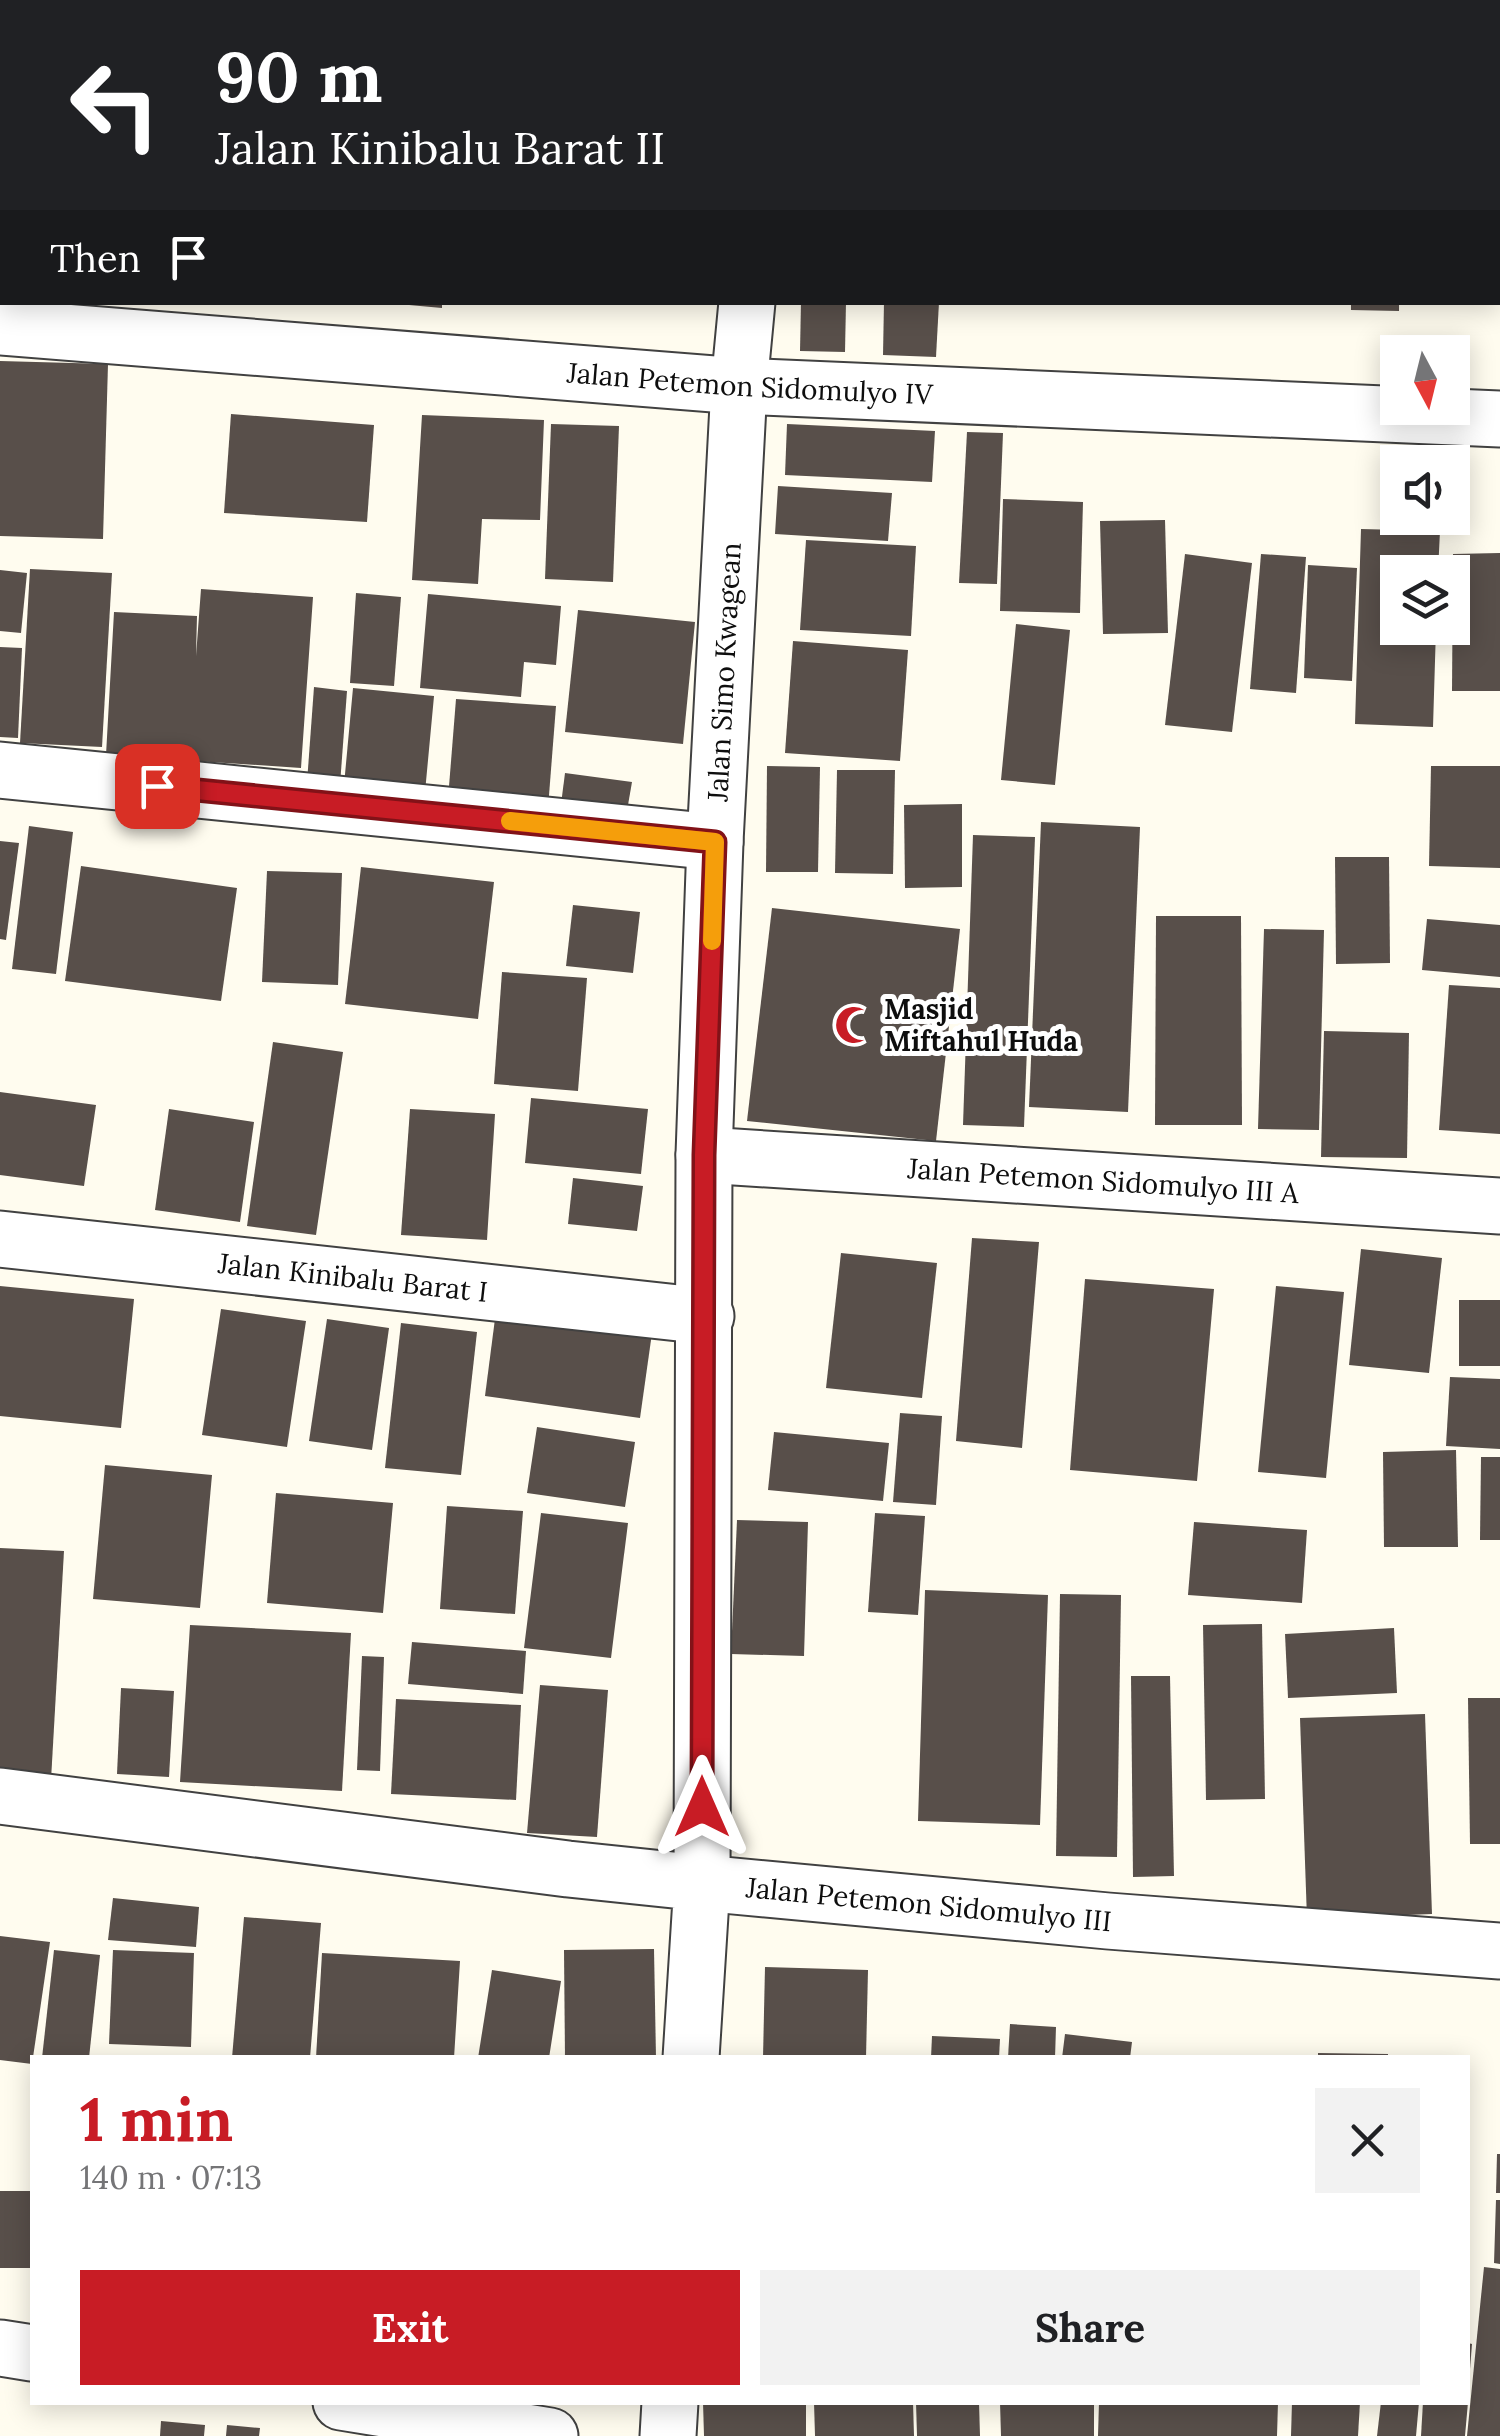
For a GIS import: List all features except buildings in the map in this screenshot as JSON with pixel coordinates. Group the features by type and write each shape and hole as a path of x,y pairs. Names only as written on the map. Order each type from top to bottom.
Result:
{"street":[{"name":"Jalan Simo Kwagean","path":"691,2055 702,1883 704,1155 715,842 739,386 748,305"},
{"name":"Jalan Petemon Sidomulyo IV","path":"0,327 739,386 1500,418"},
{"path":"0,770 715,842"},
{"name":"Jalan Petemon Sidomulyo III A","path":"704,1155 1500,1206"},
{"name":"Jalan Kinibalu Barat I","path":"0,1239 706,1316"},
{"name":"Jalan Petemon Sidomulyo III","path":"0,1796 702,1883 1108,1921 1500,1951"},
{"path":"0,2348 30,2353"},
{"path":"359,2405 550,2436"},
{"path":"668,2436 670,2405"}],"slow traffic":[{"path":"510,821 715,842 712,941"}],"place":[{"name":"Masjid Miftahul Huda","path":"854,1025"}],"route":[{"path":"157,786 715,842 704,1155 702,1807"}]}
